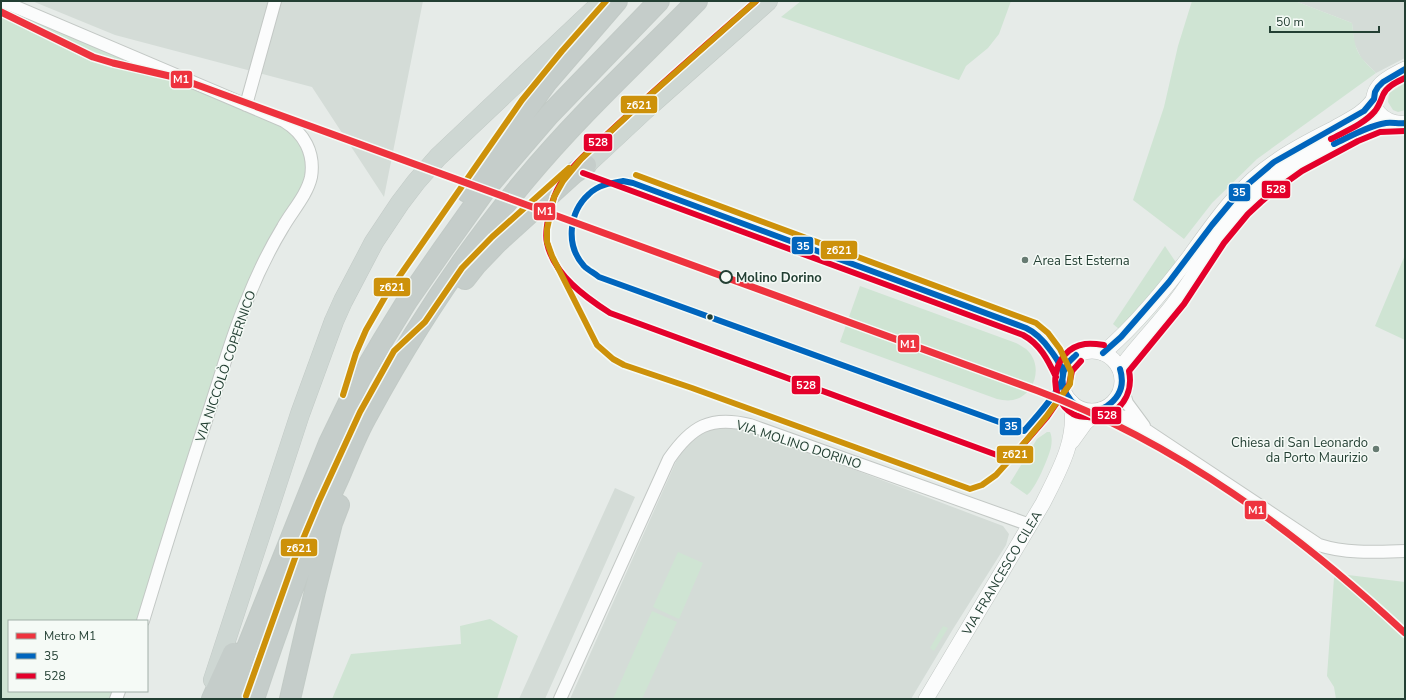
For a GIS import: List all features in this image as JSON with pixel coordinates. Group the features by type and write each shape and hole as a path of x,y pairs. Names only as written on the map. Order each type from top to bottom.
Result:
{"highway":[{"path":"350,400 363,356 373,334 392,302 529,105 568,56 617,1"},
{"path":"230,699 244,655 329,443 360,379 407,301 488,186 549,115 659,1"},
{"path":"254,699 316,529 356,437 401,355 458,268 526,179 600,99 697,1"},
{"path":"401,355 431,327 469,273 493,247 586,165"},
{"path":"290,699 314,591 332,523 366,441 380,392"},
{"path":"212,699 245,623 290,509 301,488 329,443"}],"main road":[{"path":"206,699 324,347 343,301 374,242 400,203 438,157 603,1"},
{"path":"586,165 645,110 768,1"}],"street":[{"name":"VIA NICCOLÒ COPERNICO","path":"2,1 114,50 284,121 298,132 307,145 310,153 312,165 311,178 305,192 256,278 239,320 190,468 143,620"},
{"path":"246,105 275,1"},
{"path":"1405,69 1378,86 1374,99 1379,114 1389,122 1397,124 1405,123"},
{"path":"1103,353 1121,337 1170,282 1216,219 1241,190 1274,162 1356,116 1370,105 1374,99"},
{"path":"1120,369 1178,298 1218,239 1245,205 1260,191 1275,178 1322,150 1363,130 1389,122"},
{"path":"1122,387 1111,405 1090,411 1082,409 1071,402 1063,387 1063,374 1065,367 1071,359 1081,353 1092,351 1103,353 1113,358 1120,369 1124,396 1129,406 1149,432"},
{"name":"VIA FRANCESCO CILEA","path":"926,699 1053,484 1070,443 1074,418 1071,402"},
{"path":"1101,409 1124,417 1149,432 1319,545 1359,552 1405,551"},
{"name":"VIA FRANCESCO CILEA","path":"1070,443 1085,423 1101,409"},
{"name":"VIA MOLINO DORINO","path":"560,699 669,460 686,438 695,430 706,425 726,421 750,425 1030,525"}],"shaded area":[{"path":"32,1 423,1 384,197 312,87 115,35"},
{"path":"1295,1 1405,1 1405,58 1376,73 1361,58 1354,43 1352,23"},
{"path":"722,427 760,434 1003,526 1009,534 1006,545 911,699 570,699 678,457 686,444 703,432"},
{"path":"615,488 635,497 545,699 519,699"}],"green space":[{"path":"1,1 292,126 312,169 256,278 143,620 8,620 8,692 119,692 116,699 1,699"},
{"path":"801,1 1011,1 999,34 988,48 966,66 959,80 781,17"},
{"path":"1192,1 1295,1 1352,23 1354,40 1360,56 1376,73 1257,159 1212,203 1184,239 1133,200 1164,107 1178,46"},
{"path":"1405,83 1405,110 1398,112 1393,110 1388,102 1389,93"},
{"path":"1165,246 1177,264 1119,329 1113,324"},
{"path":"1405,255 1405,340 1375,326"},
{"path":"860,286 1016,343 1023,347 1033,358 1035,366 1036,373 1031,387 1026,393 1013,400 997,399 840,342"},
{"path":"1047,432 1050,432 1051,437 1050,452 1038,480 1027,495 1010,483 1037,439"},
{"path":"678,552 703,563 679,619 653,607"},
{"path":"1340,574 1405,582 1405,699 1336,699 1334,687 1327,676 1334,578"},
{"path":"652,611 677,622 642,699 613,699"},
{"path":"490,619 518,636 497,699 332,699 351,654 461,644 460,626"},
{"path":"943,626 948,628 934,651 930,648"}],"metro line":[{"name":"M1","path":"1,12 93,57 178,78 1038,391 1089,412 1139,437 1187,464 1233,494 1322,560 1405,633"}],"transit line":[{"name":"z621","path":"343,395 356,353 366,330 385,297 522,100 562,51 606,1"},
{"name":"528","path":"756,1 633,110 584,156 562,181 550,209 546,231 547,243 556,265 572,284 610,313 1005,458"},
{"name":"z621","path":"636,175 1036,323 1048,333 1060,349 1071,372 1070,384 1046,417 996,475 982,485 970,489 692,388 624,365 613,359 597,345 552,256 547,242 547,229 554,197 563,181 581,159 640,104 756,1"},
{"name":"35","path":"1103,353 1121,337 1169,282 1212,225 1241,190 1274,162 1364,111 1374,99 1375,92 1378,87 1383,82 1405,69"},
{"name":"528","path":"1331,139 1371,116 1387,89 1405,78"},
{"name":"35","path":"1334,144 1379,124 1405,123"},
{"name":"528","path":"1104,345 1085,344 1074,348 1065,355 1059,364 1056,374 1058,397 1064,406 1073,414 1083,417 1099,417 1107,415 1121,405 1128,392 1130,381 1129,371 1184,304 1224,243 1248,214 1261,202 1302,171 1358,141 1380,132 1405,131"},
{"name":"z621","path":"246,696 295,558 319,501 360,412 394,351 425,322 462,268 492,237 569,168"},
{"name":"528","path":"583,173 1023,335 1039,348 1047,359 1056,377"},
{"name":"35","path":"623,181 633,183 1026,328 1034,332 1040,338 1061,366 1063,376 1058,389 1024,431 599,277 587,269 578,258 572,239 574,219 582,201 596,188 623,181"},
{"name":"35","path":"1076,355 1066,366 1063,373 1063,381 1064,388 1071,400 1083,409 1090,411 1099,410 1107,406 1115,399 1122,385 1120,369"},
{"name":"528","path":"1014,455 1047,417 1069,385 1072,371 1081,361"}],"place":[{"name":"Area Est Esterna","path":"1025,260"},
{"name":"Molino Dorino","path":"726,277"},
{"name":"Chiesa di San Leonardo da Porto Maurizio","path":"1376,449"}]}
